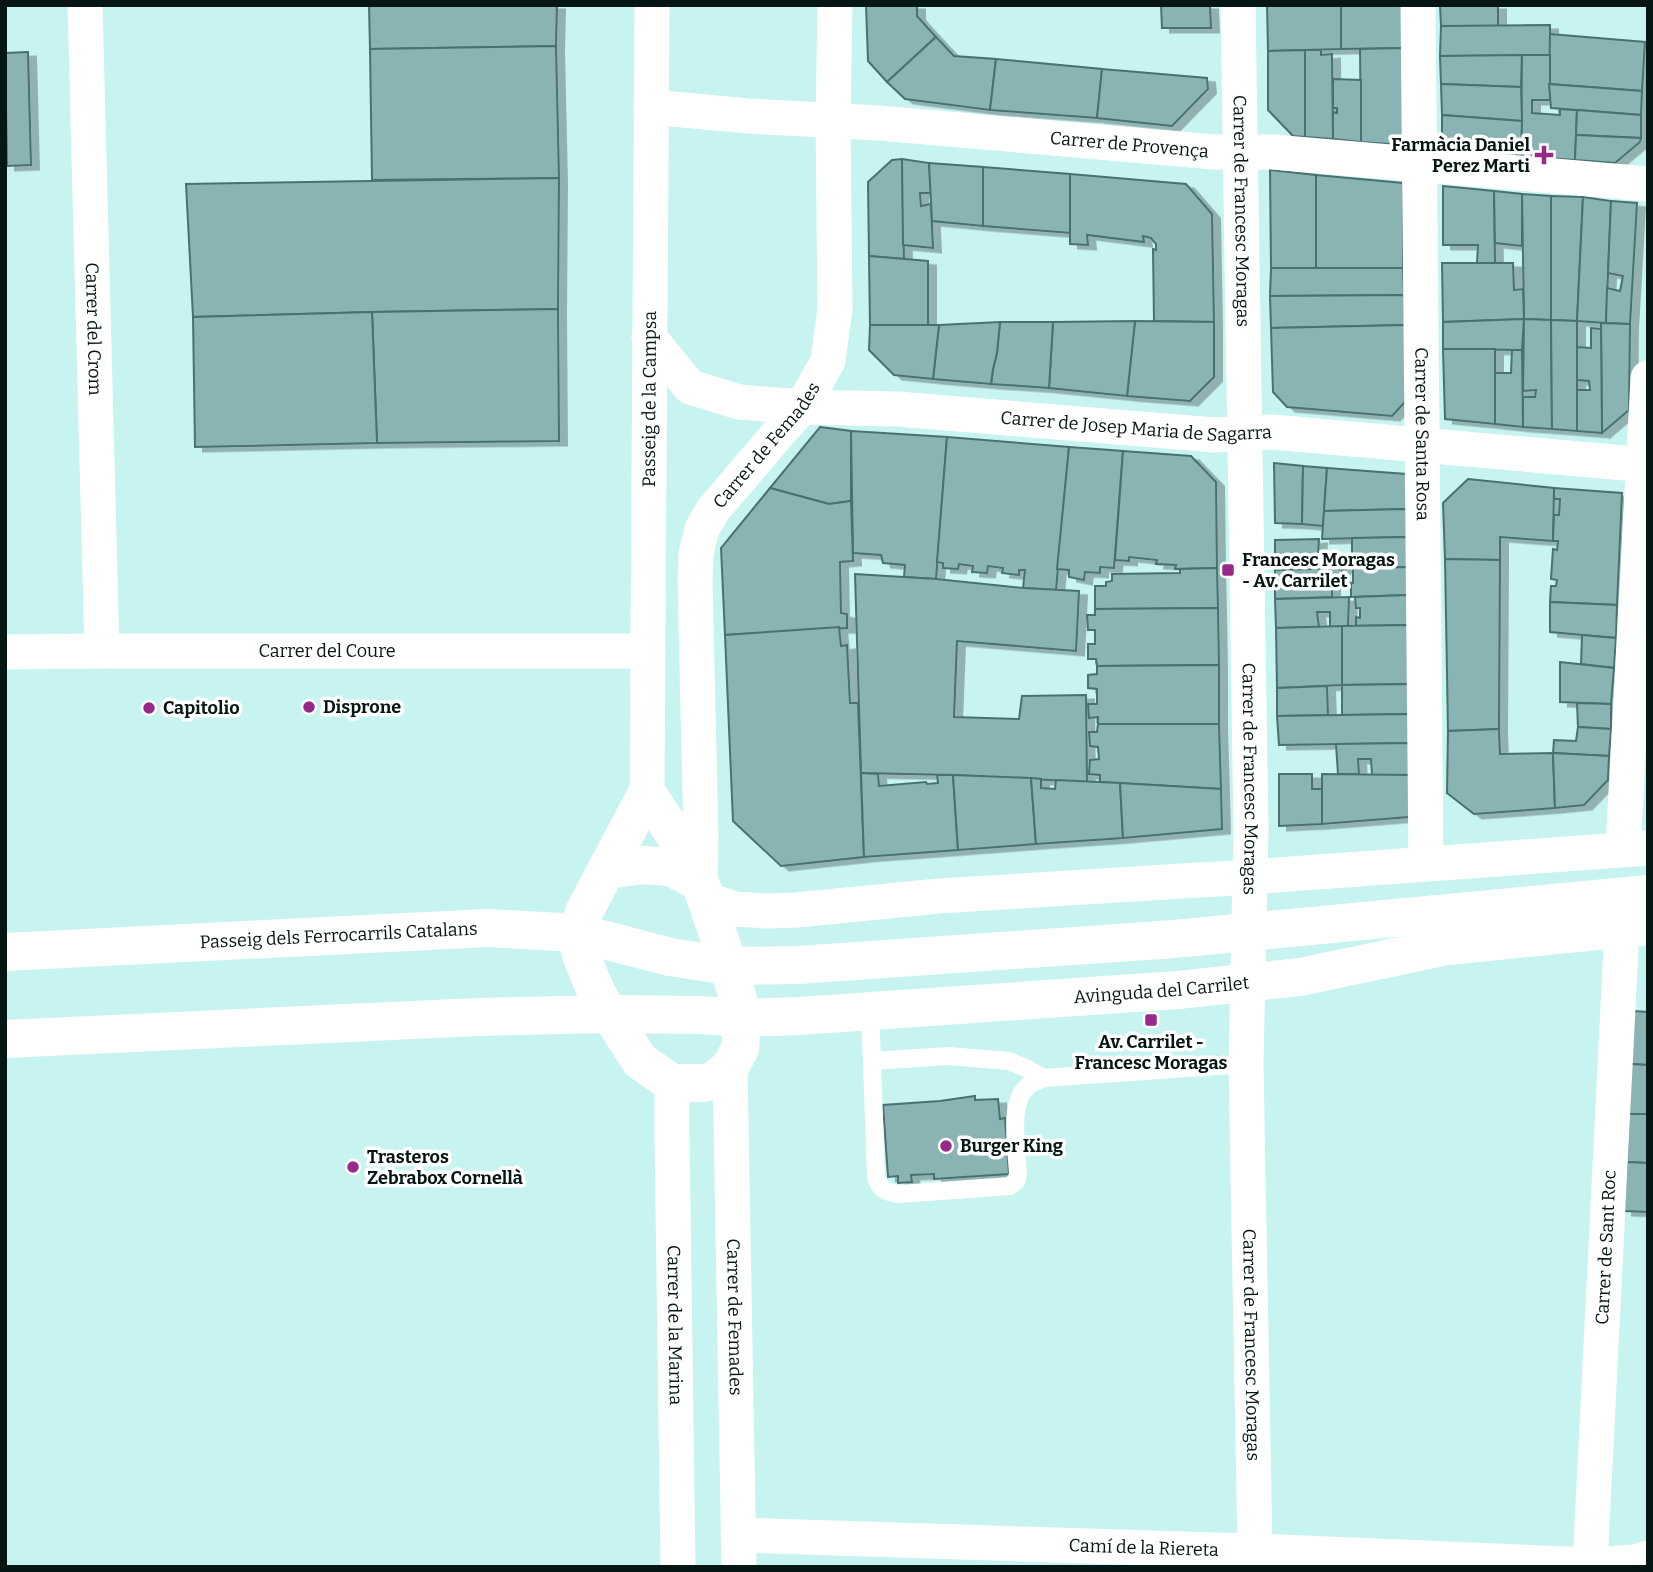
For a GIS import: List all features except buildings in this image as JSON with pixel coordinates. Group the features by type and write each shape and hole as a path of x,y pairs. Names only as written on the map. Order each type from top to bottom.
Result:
{"main road":[{"path":"647,793 676,837 703,890 729,966 743,1018 740,1049 730,1067 715,1080 704,1083 672,1083 639,1061 590,980 580,952 578,933 584,912 647,793"},
{"path":"606,870 643,865 670,867 703,890"},
{"path":"729,966 798,965 1160,940 1648,894"},
{"name":"Avinguda del Carrilet","path":"610,1014 743,1018 1178,989 1300,977 1448,946 1635,927"},
{"name":"Passeig dels Ferrocarrils Catalans","path":"5,952 488,928 578,933 670,957 729,966"},
{"path":"5,1039 477,1017 610,1014"}],"street":[{"name":"Carrer del Crom","path":"85,5 102,651"},
{"name":"Passeig de la Campsa","path":"647,793 652,5"},
{"name":"Carrer de Femades","path":"703,890 696,554 702,529 713,510 802,407 828,361 835,309 835,5"},
{"name":"Carrer de Francesc Moragas","path":"1238,5 1251,828 1246,1064 1255,1551"},
{"name":"Carrer de Santa Rosa","path":"1418,5 1426,864"},
{"name":"Carrer de Provença","path":"651,107 748,116 879,123 1214,152 1273,152 1648,184"},
{"name":"Carrer de Josep Maria de Sagarra","path":"649,337 690,387 739,402 802,407 897,409 1214,435 1272,432 1645,465"},
{"path":"703,890 734,909 777,911 939,896 1249,877 1636,848 1648,377"},
{"name":"Carrer del Coure","path":"5,652 647,651"},
{"name":"Carrer de Sant Roc","path":"1590,1565 1635,927"},
{"name":"Carrer de Femades","path":"730,1067 738,1551"},
{"name":"Carrer de la Marina","path":"672,1083 678,1567"},
{"name":"Camí de la Riereta","path":"738,1551 1255,1551 1590,1565 1648,1559"}],"lane":[{"path":"870,1011 876,1177 883,1190 899,1194 1010,1186 1016,1181 1018,1174 1015,1110 1019,1096 1027,1086 1043,1079 1246,1064"},
{"path":"872,1061 948,1056 1009,1061 1043,1079"}],"place":[{"name":"Farmàcia Daniel Perez Marti","path":"1544,155"},
{"name":"Francesc Moragas - Av. Carrilet","path":"1228,570"},
{"name":"Disprone","path":"309,707"},
{"name":"Capitolio","path":"149,708"},
{"name":"Av. Carrilet - Francesc Moragas","path":"1151,1020"},
{"name":"Burger King","path":"946,1146"},
{"name":"Trasteros Zebrabox Cornellà","path":"353,1167"}]}
